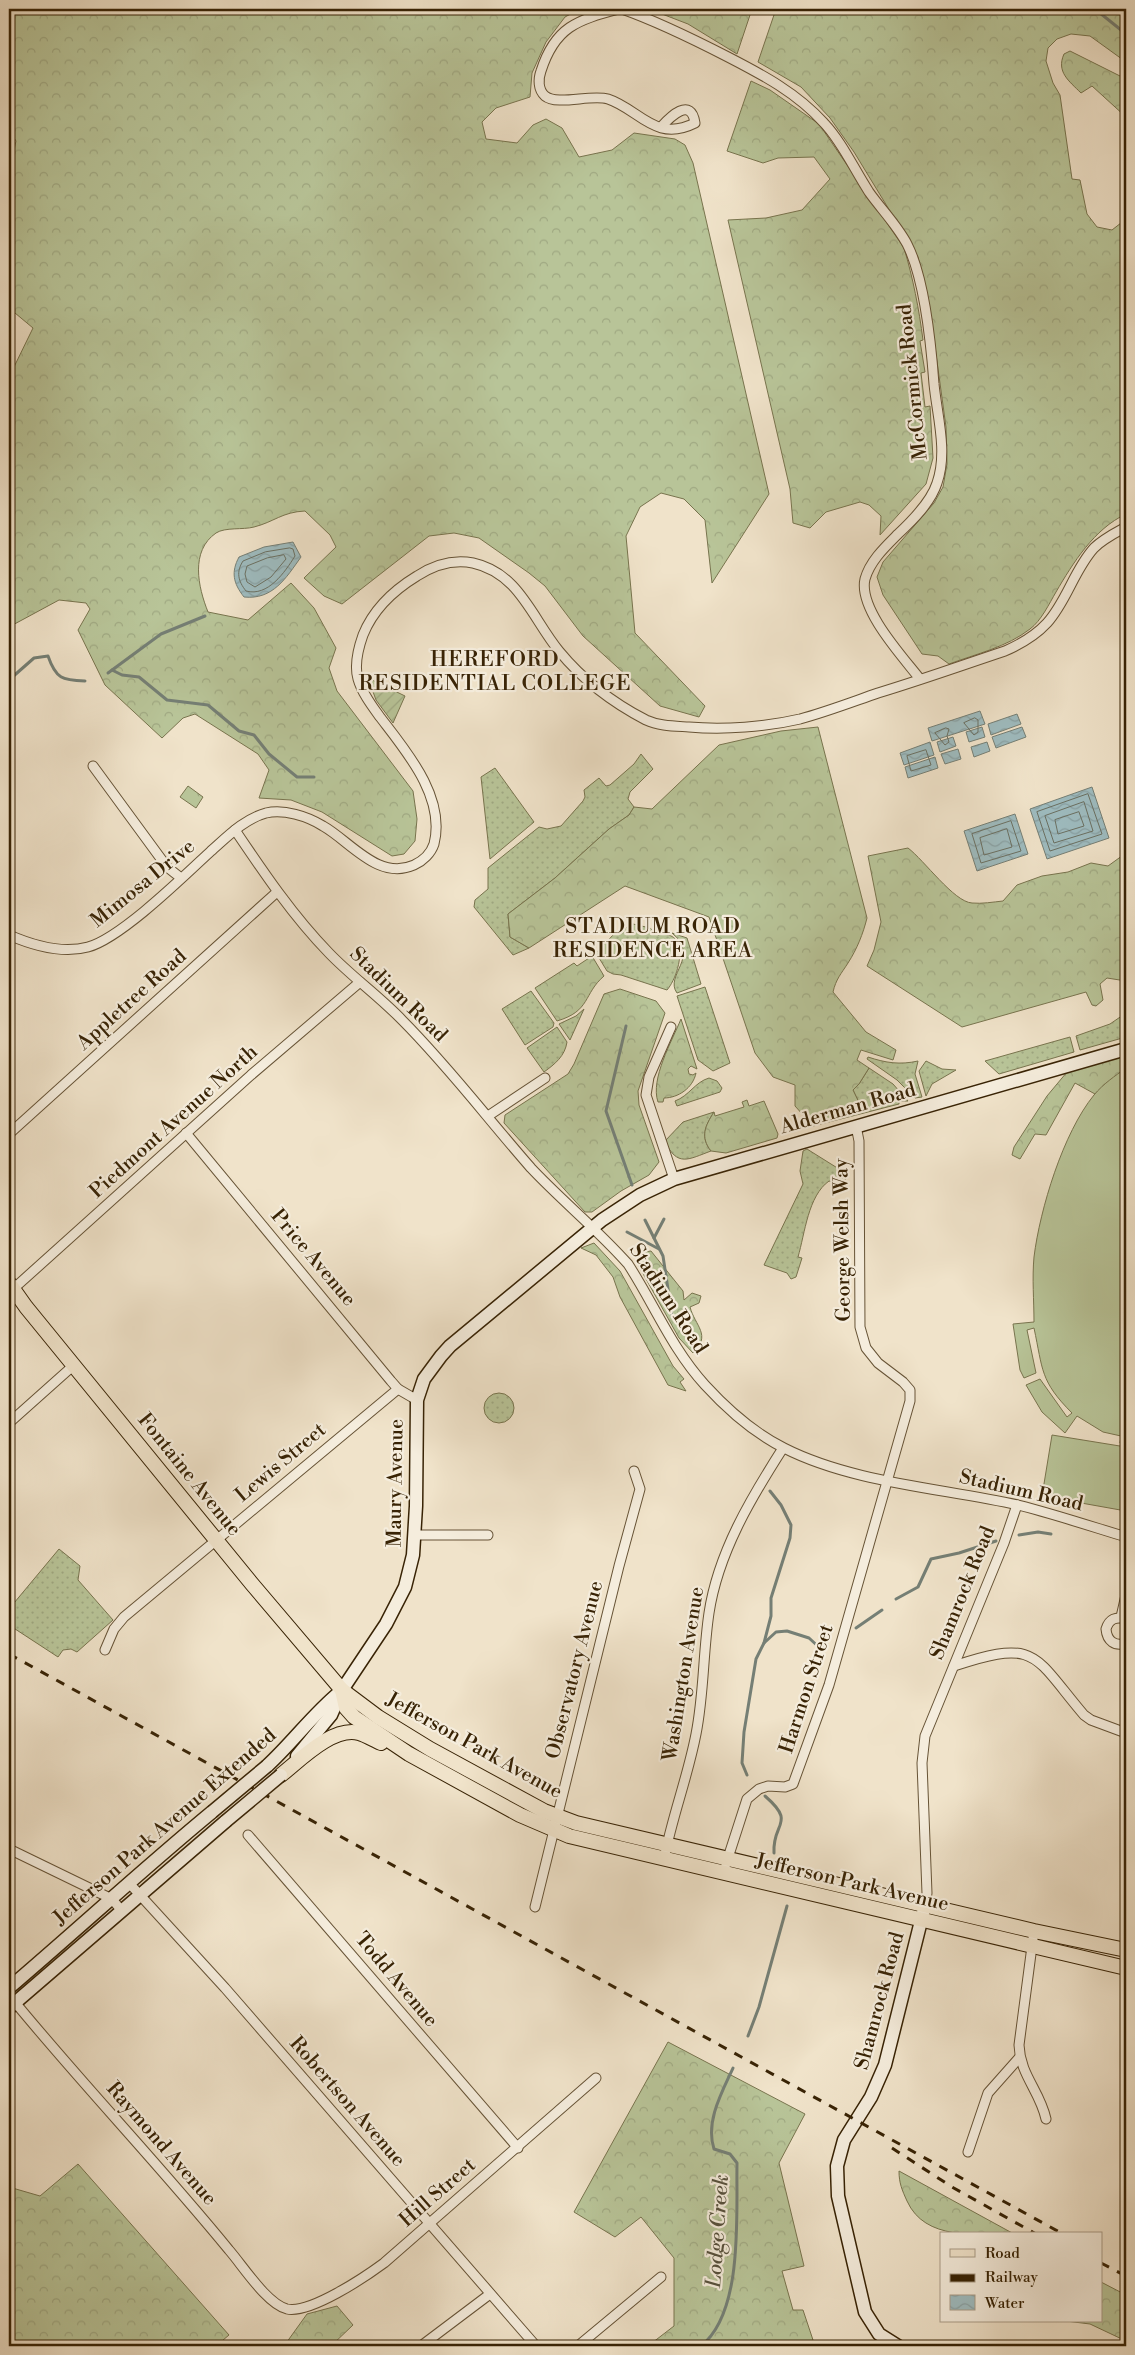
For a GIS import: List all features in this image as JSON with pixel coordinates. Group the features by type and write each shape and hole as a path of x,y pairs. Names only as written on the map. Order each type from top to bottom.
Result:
{"main road":[{"name":"Fontaine Avenue","path":"10,1288 216,1540 342,1690"},
{"name":"Jefferson Park Avenue","path":"342,1690 378,1717 556,1823 569,1836 1126,1968"},
{"name":"Jefferson Park Avenue","path":"342,1690 346,1708 354,1717 409,1754 520,1815 556,1823 576,1824 1034,1931 1126,1950"},
{"path":"281,1775 328,1739 342,1733 359,1733 409,1754"}],"street":[{"name":"McCormick Road","path":"661,127 646,123 624,107 609,100 596,97 559,100 549,99 543,95 539,85 544,63 553,43 559,36 582,20 621,9 661,23 758,72 801,100 825,124 870,193 906,242 914,260 933,361 941,444 940,468 937,482 929,498 870,568 865,580 865,589 868,602 882,630 920,679"},
{"path":"920,679 1006,651 1025,642 1047,624 1086,558 1110,535 1126,527"},
{"name":"Mimosa Drive","path":"9,935 43,947 74,949 90,947 134,919 235,830 263,814 291,813 322,825 368,860 380,865 406,867 423,860 430,853 434,839 435,824 426,787 403,748 368,700 358,680 356,663 365,632 375,613 388,598 416,576 448,562 465,561 488,567 508,579 522,596 558,650 584,678 628,709 648,721 661,725 717,729 799,719 920,679"},
{"path":"93,766 167,867 182,878"},
{"name":"Stadium Road","path":"235,830 277,892 329,953 402,1020 448,1068 531,1167 628,1264 666,1331 703,1383 739,1418 783,1448 821,1463 887,1481 1017,1505 1126,1537"},
{"name":"Appletree Road","path":"9,1134 277,892"},
{"name":"Piedmont Avenue North","path":"10,1288 360,982"},
{"path":"671,1026 649,1077 646,1095 674,1179"},
{"name":"Alderman Road","path":"592,1229 640,1195 674,1179 1126,1049"},
{"path":"488,1116 545,1078"},
{"name":"George Welsh Way","path":"856,1126 860,1141 860,1327 866,1348 878,1363 903,1382 910,1390 910,1401 887,1481"},
{"name":"Price Avenue","path":"186,1134 398,1389 417,1400"},
{"name":"Maury Avenue","path":"281,1775 331,1715 342,1690 398,1602 410,1571 414,1535 417,1400 424,1379 446,1351 592,1229"},
{"path":"9,1423 74,1365"},
{"name":"Lewis Street","path":"106,1650 114,1629 124,1616 398,1389"},
{"name":"Washington Avenue","path":"664,1859 666,1845 696,1736 709,1611 715,1586 736,1530 756,1490 783,1448"},
{"name":"Observatory Avenue","path":"535,1907 618,1566 640,1489 634,1471"},
{"name":"Harmon Street","path":"724,1873 747,1799 768,1786 785,1787 793,1784 832,1678 887,1481"},
{"name":"Shamrock Road","path":"898,2346 879,2334 865,2312 838,2196 837,2166 844,2140 871,2096 885,2065 925,1905 927,1893 922,1753 929,1723 954,1666 1017,1505"},
{"path":"414,1535 488,1535"},
{"path":"1126,1595 1124,1618 1111,1620 1106,1629 1107,1635 1114,1643 1126,1643"},
{"path":"954,1666 987,1655 1006,1652 1026,1654 1047,1668 1084,1715 1091,1720 1126,1733"},
{"name":"Jefferson Park Avenue Extended","path":"9,1988 112,1899 149,1864 266,1766 292,1741 322,1707 342,1690"},
{"name":"Jefferson Park Avenue Extended","path":"11,2002 281,1775"},
{"name":"Todd Avenue","path":"248,1835 518,2148"},
{"path":"9,1848 112,1899 120,1910"},
{"name":"Robertson Avenue","path":"129,1883 430,2223 536,2346"},
{"path":"1034,1931 1019,2045 1019,2058 1024,2074 1042,2103 1046,2119"},
{"name":"Raymond Avenue","path":"11,2002 215,2232 272,2302 289,2310"},
{"path":"968,2152 988,2093 1019,2058"},
{"name":"Hill Street","path":"289,2310 309,2305 360,2282 518,2148 596,2078"},
{"path":"578,2346 661,2277"},
{"path":"421,2346 490,2294"}],"green space":[{"path":"9,9 580,9 565,17 546,42 532,73 530,97 496,108 482,122 486,139 517,143 533,125 546,119 562,128 579,157 612,150 634,133 675,139 685,145 693,163 769,494 712,583 705,520 684,499 661,493 640,507 626,536 635,633 705,706 699,717 660,706 583,636 545,586 479,538 454,533 429,536 342,604 324,596 304,578 336,547 330,535 305,511 290,513 254,527 224,530 216,533 202,549 199,559 199,581 208,612 248,620 291,583 314,608 336,648 329,668 337,691 413,791 417,819 415,841 404,854 392,856 322,812 291,800 259,798 269,770 258,754 195,714 183,718 162,738 105,685 78,630 90,609 86,603 59,600 9,627 9,370 13,369 33,328 9,308 9,173 16,141 9,130"},
{"path":"649,9 752,9 737,54 688,24"},
{"path":"776,9 1126,9 1126,62 1090,36 1071,34 1057,39 1048,48 1046,61 1053,83 1060,95 1072,179 1080,180 1087,214 1097,227 1112,230 1126,219 1126,514 1104,528 1085,548 1034,626 1011,641 949,664 938,656 922,654 883,595 877,577 883,562 934,503 943,487 947,464 946,427 932,325 918,257 854,152 830,118 801,87 758,62"},
{"path":"1070,51 1126,79 1126,117 1092,86 1081,93 1068,80 1063,71 1062,60 1064,54"},
{"path":"751,81 770,90 819,124 904,248 920,317 923,340 920,341 925,372 921,373 925,407 930,406 933,458 926,484 880,535 881,516 869,505 860,502 826,512 810,528 793,523 790,489 728,220 766,218 802,210 830,179 814,157 778,158 763,163 727,151"},
{"path":"368,678 405,696 393,723 376,700"},
{"path":"818,727 867,918 857,947 837,980 833,992 866,1032 896,1050 893,1060 861,1050 857,1060 869,1068 853,1090 864,1113 813,1126 795,1106 795,1085 773,1077 755,1053 709,917 625,886 529,948 510,937 508,914 555,878 609,829 629,815 634,807 652,809 719,745 781,731"},
{"path":"641,754 653,769 630,792 628,799 634,807 629,815 609,829 555,878 508,914 510,937 529,948 513,955 474,907 475,900 488,889 488,868 539,827 547,829 561,826 583,801 585,797 584,790 599,778 606,786 610,785 634,764"},
{"path":"495,768 534,822 490,859 481,777"},
{"path":"188,786 203,797 196,808 180,797"},
{"path":"908,848 957,896 972,903 1003,901 1017,885 1042,876 1068,872 1091,863 1108,866 1126,853 1126,981 1107,978 1100,984 1103,1000 1096,1006 1092,1005 1086,992 962,1027 867,966 874,950 881,922 868,856"},
{"path":"633,924 650,928 658,935 668,935 675,939 679,946 679,964 672,983 667,990 607,971 596,953 614,934"},
{"path":"672,933 687,938 701,984 677,993 674,986 683,958 683,950 680,942"},
{"path":"592,956 604,976 576,1012 557,1021 535,988 574,963 577,966"},
{"path":"705,987 730,1063 713,1071 698,1060 677,996"},
{"path":"620,989 656,1001 665,1013 638,1091 639,1105 659,1162 649,1175 621,1191 592,1212 585,1212 504,1123 505,1115 568,1074 604,994"},
{"path":"531,991 554,1023 553,1027 525,1045 502,1009"},
{"path":"584,1009 570,1040 559,1024 576,1016"},
{"path":"1126,1013 1126,1037 1080,1050 1076,1036 1110,1024"},
{"path":"681,1019 697,1069 691,1066 688,1069 689,1074 693,1075 696,1073 688,1088 679,1094 664,1098 663,1102 658,1102 656,1093 659,1071"},
{"path":"557,1027 567,1042 566,1047 559,1059 544,1072 527,1048"},
{"path":"1070,1037 1074,1052 999,1074 985,1061"},
{"path":"1126,1054 1126,1068 1095,1094 1075,1083 1046,1135 1035,1134 1020,1159 1012,1155 1014,1147 1047,1096 1067,1072"},
{"path":"868,1057 893,1063 918,1061 915,1074 922,1097 915,1098 897,1080 867,1059"},
{"path":"926,1061 942,1069 956,1070 932,1084 926,1096 919,1071"},
{"path":"869,1068 893,1084 908,1101 899,1101 899,1104 864,1113 853,1090"},
{"path":"1126,1068 1126,1444 1120,1443 1121,1436 1103,1432 1077,1416 1065,1433 1042,1412 1026,1385 1040,1379 1067,1417 1072,1413 1048,1383 1044,1374 1034,1328 1027,1330 1036,1373 1024,1378 1020,1370 1013,1324 1034,1322 1033,1265 1037,1238 1047,1195 1063,1150 1072,1130 1094,1095"},
{"path":"709,1078 717,1081 722,1088 720,1092 677,1106 675,1101"},
{"path":"747,1100 749,1106 764,1101 778,1134 777,1138 726,1153 711,1151 706,1141 705,1132 714,1112 715,1116 744,1107 742,1102"},
{"path":"714,1112 705,1132 706,1141 711,1151 684,1159 674,1155 665,1141 683,1122"},
{"path":"807,1149 847,1174 844,1185 829,1181 816,1196 808,1216 798,1257 802,1258 796,1277 791,1279 787,1273 764,1265 803,1184 800,1171 803,1151"},
{"path":"594,1243 620,1271 673,1366 684,1379 680,1382 686,1391 668,1385 620,1297 613,1277 596,1255 581,1248"},
{"path":"651,1251 683,1291 684,1300 692,1293 701,1296 699,1303 690,1307 702,1336 699,1347 693,1353 679,1338 636,1261 644,1252"},
{"path":"499,1393 505,1394 513,1402 513,1414 505,1422 499,1423 493,1422 485,1414 484,1408 485,1402 493,1394"},
{"path":"1052,1435 1126,1447 1126,1511 1042,1496"},
{"path":"59,1549 80,1566 78,1580 113,1620 77,1652 71,1649 63,1650 58,1657 9,1625 9,1609"},
{"path":"668,2042 805,2114 779,2163 804,2266 782,2271 793,2310 803,2310 815,2346 648,2346 674,2326 674,2258 641,2217 615,2237 574,2212"},
{"path":"78,2164 229,2335 216,2346 9,2346 9,2266 12,2254 9,2242 9,2187 40,2196"},
{"path":"899,2171 1010,2232 953,2232 939,2229 926,2223 915,2214 907,2201"},
{"path":"1102,2283 1126,2295 1126,2341 1090,2324 1074,2322 1102,2322"},
{"path":"337,2306 353,2325 331,2346 284,2346 307,2314"}],"water":[{"path":"293,542 301,557 284,580 263,595 244,597 237,587 234,577 236,562 239,557 264,547"},
{"path":"980,711 985,724 932,741 928,728"},
{"path":"1017,714 1021,724 991,735 988,724"},
{"path":"982,727 985,737 969,742 966,732"},
{"path":"1022,727 1026,737 996,748 992,737"},
{"path":"953,737 956,746 940,752 937,742"},
{"path":"930,742 934,755 904,765 900,753"},
{"path":"987,742 990,751 974,757 971,747"},
{"path":"958,749 961,759 945,764 941,754"},
{"path":"935,757 938,768 908,778 905,767"},
{"path":"1092,787 1109,838 1047,859 1030,809"},
{"path":"1015,814 1028,854 977,871 964,831"}],"waterway":[{"path":"1095,9 1126,34"},
{"path":"108,673 161,634 205,616"},
{"path":"9,680 34,658 48,656 57,674 61,677 85,681"},
{"path":"112,670 122,675 139,677 167,700 208,705 239,731 254,735 269,754 297,777 314,777"},
{"path":"626,1026 606,1111 632,1185"},
{"path":"654,1238 664,1219"},
{"path":"645,1220 663,1256 672,1316"},
{"path":"627,1232 659,1249"},
{"path":"764,1643 771,1616 771,1598 790,1538 791,1525 781,1505 770,1491"},
{"name":"Lodge Creek","path":"1019,1535 1038,1532 1051,1534"},
{"name":"Lodge Creek","path":"896,1599 918,1587 931,1559 959,1553 996,1541"},
{"name":"Lodge Creek","path":"856,1628 882,1610"},
{"name":"Lodge Creek","path":"747,1775 742,1763 744,1732 756,1659 764,1643 776,1632 787,1631 809,1638 821,1649 824,1647"},
{"name":"Lodge Creek","path":"765,1796 780,1812 781,1818 774,1843 774,1853"},
{"name":"Lodge Creek","path":"748,2036 759,2007 787,1906"},
{"name":"Lodge Creek","path":"701,2346 715,2330 725,2310 735,2260 737,2163 730,2154 714,2149 712,2139 713,2118 716,2107 733,2068"}],"railway":[{"path":"9,1654 1059,2232"},
{"path":"892,2148 952,2187 1032,2232"},
{"path":"1102,2264 1126,2276"}],"district":[{"name":"HEREFORD RESIDENTIAL COLLEGE","path":"495,672"},
{"name":"STADIUM ROAD RESIDENCE AREA","path":"653,939"}]}
